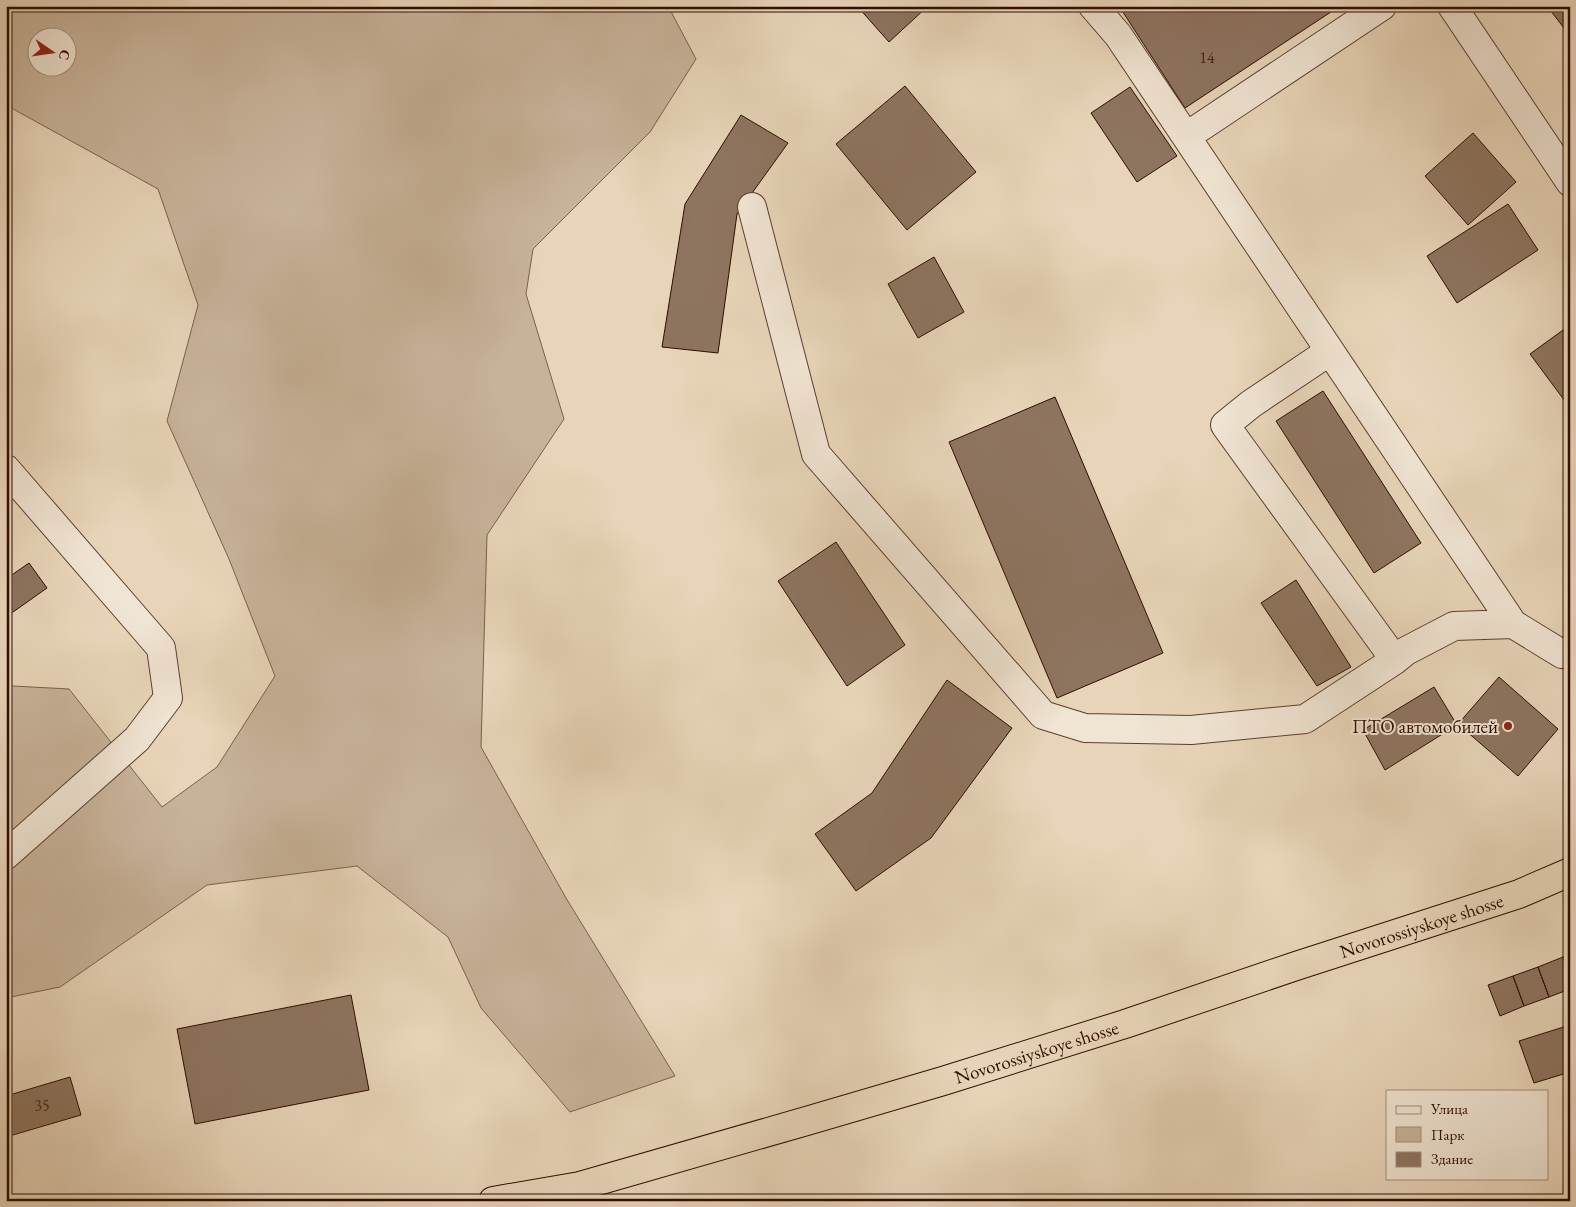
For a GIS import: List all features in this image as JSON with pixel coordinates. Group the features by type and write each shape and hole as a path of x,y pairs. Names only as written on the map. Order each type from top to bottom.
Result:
{"highway":[{"name":"Novorossiyskoye shosse","path":"493,1201 580,1186 943,1081 1125,1024 1519,894 1570,872"}],"street":[{"path":"1092,6 1118,35 1513,624 1562,654 1570,650"},
{"path":"1186,136 1382,6"},
{"path":"1452,6 1570,182"},
{"path":"752,207 816,454 1043,715 1086,728 1191,730 1305,719 1406,651 1454,626 1513,624"},
{"path":"1330,351 1251,404 1225,425 1394,660"},
{"path":"6,469 161,648 168,698 137,739 6,855"}],"green space":[{"path":"6,6 668,6 696,59 650,132 533,249 526,294 564,419 487,535 481,747 566,898 675,1076 570,1112 481,1008 448,937 357,866 207,885 60,987 6,998 6,693 13,686 69,689 162,807 217,767 275,676 229,559 167,421 198,305 158,189 6,105"}],"building":[{"path":"857,6 928,6 889,42"},
{"path":"1119,6 1340,6 1185,108"},
{"path":"1547,6 1570,6 1570,29 1567,32"},
{"path":"905,86 976,172 907,230 836,144"},
{"path":"1130,87 1177,156 1137,182 1091,113"},
{"path":"741,115 788,143 737,214 718,353 662,347 685,204"},
{"path":"1473,133 1516,182 1468,225 1425,176"},
{"path":"1508,204 1538,250 1457,303 1427,256"},
{"path":"934,257 964,312 918,338 888,284"},
{"path":"1570,325 1570,408 1530,354"},
{"path":"1323,391 1421,543 1374,573 1276,421"},
{"path":"1055,397 1163,653 1057,698 949,442"},
{"path":"836,542 905,645 847,686 778,581"},
{"path":"29,563 47,588 6,617 6,579"},
{"path":"1296,580 1351,667 1317,686 1261,603"},
{"name":"ПТО автомобилей","path":"1499,677 1558,729 1518,776 1458,724"},
{"path":"947,680 1012,728 931,838 856,891 815,834 872,793"},
{"path":"1434,687 1457,725 1385,770 1363,730"},
{"path":"1570,954 1570,975 1563,957"},
{"path":"1563,957 1570,975 1570,989 1549,997 1538,967"},
{"path":"1538,967 1549,997 1524,1006 1513,976"},
{"path":"1513,976 1524,1006 1500,1016 1488,985"},
{"path":"351,995 369,1090 195,1124 177,1029"},
{"path":"1570,1025 1570,1072 1534,1083 1519,1041"},
{"path":"70,1077 81,1115 6,1137 6,1096"}],"place":[{"name":"ПТО автомобилей","path":"1508,726"}]}
